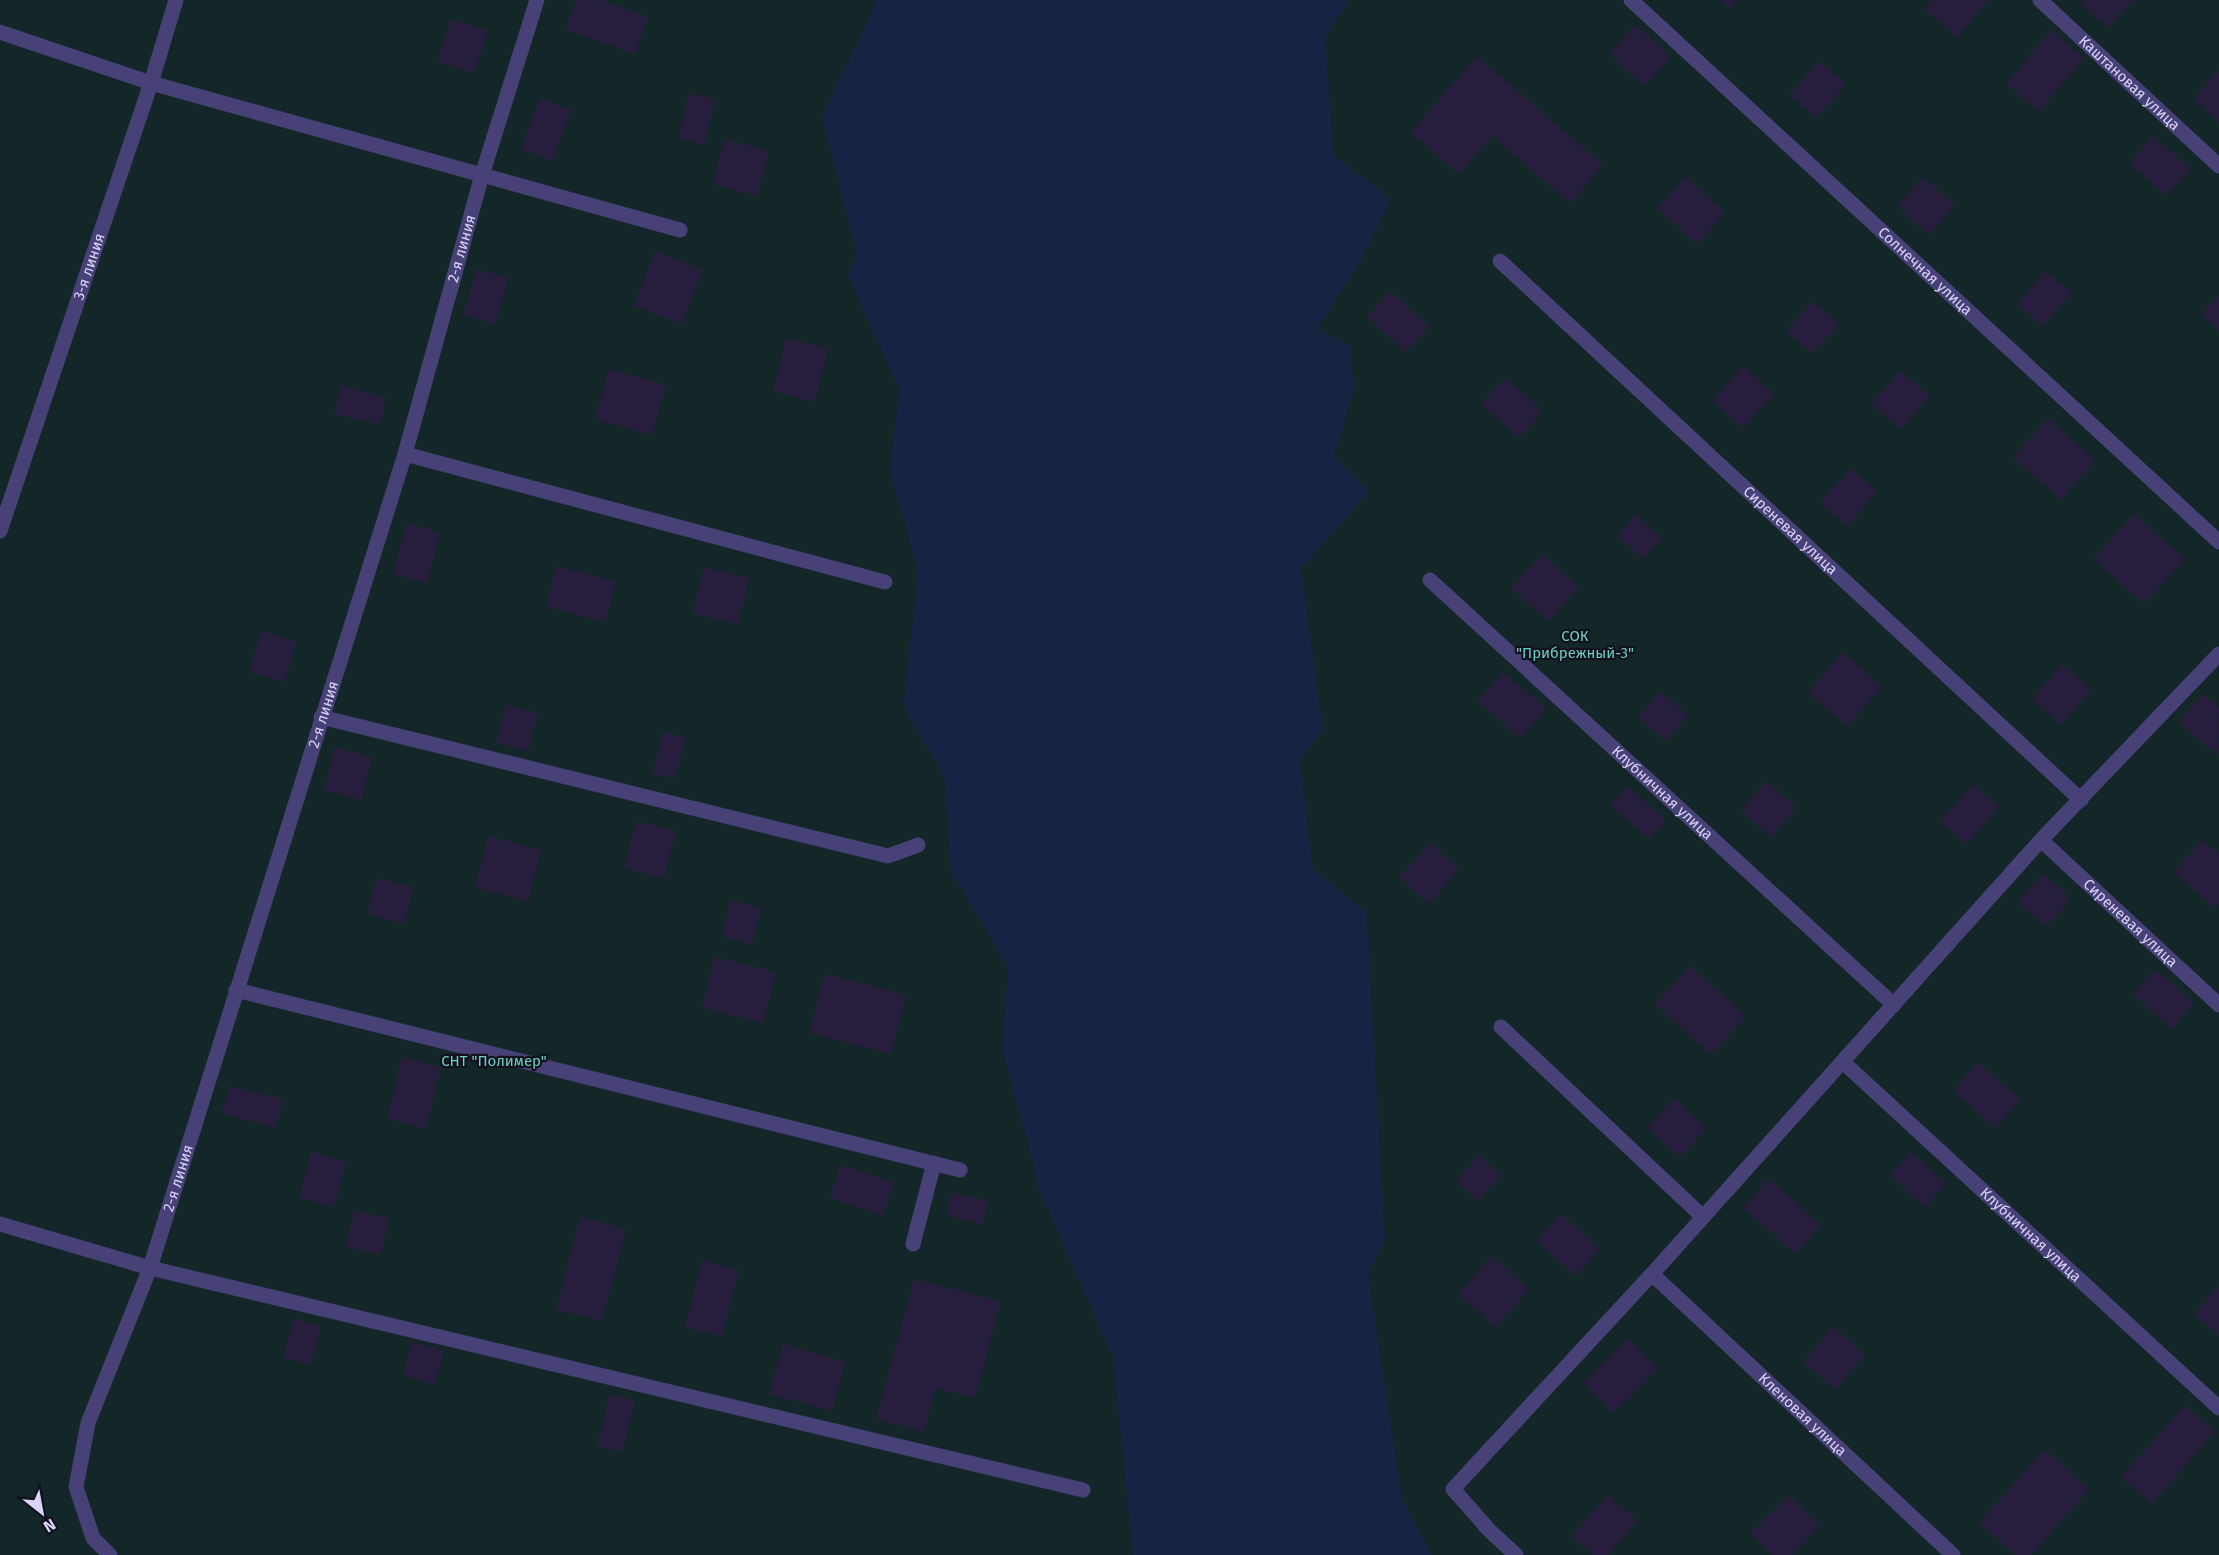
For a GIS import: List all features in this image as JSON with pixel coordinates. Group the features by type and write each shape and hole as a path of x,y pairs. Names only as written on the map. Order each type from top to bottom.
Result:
{"street":[{"name":"3-я линия","path":"0,531 151,83 176,0"},
{"name":"2-я линия","path":"110,1555 93,1538 76,1486 88,1423 150,1268 405,454 482,175 537,0"},
{"name":"Солнечная улица","path":"1631,0 2219,542"},
{"name":"Каштановая улица","path":"2040,0 2219,166"},
{"path":"0,32 151,83 680,230"},
{"name":"Сиреневая улица","path":"1500,261 2081,800"},
{"path":"405,454 885,582"},
{"name":"Клубничная улица","path":"1430,580 1894,1005"},
{"path":"1516,1555 1488,1530 1453,1490 1844,1062 2041,840 2219,654"},
{"path":"321,717 888,856 918,845"},
{"name":"Сиреневая улица","path":"2041,840 2219,1005"},
{"path":"236,990 960,1170"},
{"path":"1501,1028 1703,1217"},
{"name":"Клубничная улица","path":"1844,1062 2219,1408"},
{"path":"913,1244 934,1163"},
{"path":"0,1224 150,1268 1083,1490"},
{"name":"Кленовая улица","path":"1652,1274 1953,1555"}],"green space":[{"path":"0,0 2219,0 2219,1555 0,1555"}],"water":[{"path":"874,0 1349,0 1325,38 1334,156 1391,199 1359,264 1317,329 1350,345 1354,390 1334,456 1369,492 1301,568 1323,729 1300,758 1313,869 1367,913 1385,1241 1368,1273 1402,1499 1432,1555 1133,1555 1113,1358 1038,1188 1002,1050 1008,967 951,872 944,777 903,707 918,573 890,471 899,389 847,274 857,256 822,116 875,5"}],"building":[{"path":"576,0 601,0 648,17 635,54 565,29"},
{"path":"1720,0 1738,0 1730,9"},
{"path":"1933,0 1989,0 1957,37 1925,9"},
{"path":"2082,0 2134,0 2108,28 2080,3"},
{"path":"451,19 488,31 474,73 437,61"},
{"path":"1635,25 1671,57 1644,86 1609,54"},
{"path":"2051,30 2084,58 2039,111 2006,84"},
{"path":"1477,56 1603,165 1570,203 1492,136 1459,174 1411,132"},
{"path":"1819,61 1846,84 1816,118 1789,95"},
{"path":"2219,70 2219,123 2193,99"},
{"path":"689,93 715,99 704,145 678,138"},
{"path":"540,98 571,110 552,161 521,149"},
{"path":"2153,136 2190,169 2166,196 2129,163"},
{"path":"724,139 769,151 757,196 713,184"},
{"path":"1685,177 1725,212 1697,244 1657,208"},
{"path":"1923,177 1955,205 1929,235 1897,206"},
{"path":"655,251 703,270 682,324 634,306"},
{"path":"477,269 508,278 495,324 463,315"},
{"path":"2046,271 2072,293 2042,326 2017,304"},
{"path":"1390,291 1429,326 1406,352 1367,317"},
{"path":"2219,295 2219,331 2201,314"},
{"path":"1813,301 1839,324 1812,354 1786,331"},
{"path":"786,338 828,348 815,402 773,391"},
{"path":"1743,366 1774,394 1743,428 1712,401"},
{"path":"609,369 666,385 652,435 595,419"},
{"path":"1901,371 1930,396 1900,429 1871,403"},
{"path":"1505,378 1543,411 1519,438 1481,404"},
{"path":"340,386 386,397 380,424 334,414"},
{"path":"2048,418 2095,461 2061,500 2013,457"},
{"path":"1851,468 1877,491 1847,526 1820,503"},
{"path":"2134,514 2185,559 2144,604 2093,559"},
{"path":"1636,515 1662,538 1643,559 1617,536"},
{"path":"406,523 440,532 427,583 393,574"},
{"path":"1542,554 1579,587 1548,621 1511,588"},
{"path":"556,566 616,581 605,622 546,607"},
{"path":"704,567 749,578 738,624 692,613"},
{"path":"261,631 296,641 285,682 249,672"},
{"path":"1843,652 1882,687 1847,726 1808,692"},
{"path":"2062,664 2091,690 2061,725 2032,699"},
{"path":"1503,672 1546,709 1520,738 1477,701"},
{"path":"1661,691 1688,716 1665,741 1638,717"},
{"path":"2203,694 2219,708 2218,756 2179,722"},
{"path":"506,705 538,713 528,751 496,743"},
{"path":"663,732 686,738 675,779 652,773"},
{"path":"335,748 372,757 361,800 324,790"},
{"path":"1767,781 1796,808 1771,837 1741,810"},
{"path":"1973,784 1999,807 1966,844 1940,821"},
{"path":"1627,786 1666,821 1649,839 1610,805"},
{"path":"636,821 676,831 664,878 624,868"},
{"path":"488,836 541,850 528,901 475,888"},
{"path":"2202,840 2219,855 2219,903 2214,908 2174,872"},
{"path":"1430,843 1459,869 1429,904 1399,877"},
{"path":"2043,873 2071,899 2046,927 2018,902"},
{"path":"376,878 413,887 404,924 367,914"},
{"path":"731,900 761,908 752,944 722,936"},
{"path":"715,957 776,972 763,1023 702,1008"},
{"path":"1690,966 1746,1016 1711,1055 1655,1004"},
{"path":"2155,969 2194,1003 2172,1029 2133,994"},
{"path":"824,974 906,995 891,1054 809,1033"},
{"path":"402,1057 441,1067 426,1129 387,1119"},
{"path":"1978,1062 2020,1099 1995,1128 1953,1090"},
{"path":"229,1086 283,1099 276,1128 222,1114"},
{"path":"1674,1098 1706,1128 1680,1157 1647,1128"},
{"path":"311,1152 346,1161 334,1207 299,1198"},
{"path":"1911,1152 1946,1183 1925,1207 1890,1176"},
{"path":"1479,1155 1501,1175 1478,1201 1456,1182"},
{"path":"840,1165 894,1182 883,1215 830,1198"},
{"path":"1769,1179 1821,1225 1796,1254 1743,1208"},
{"path":"952,1193 988,1200 983,1224 946,1216"},
{"path":"355,1210 389,1219 380,1255 345,1247"},
{"path":"1561,1214 1600,1249 1576,1276 1536,1241"},
{"path":"580,1217 626,1229 602,1321 556,1310"},
{"path":"1492,1256 1529,1289 1495,1327 1458,1294"},
{"path":"702,1260 739,1270 722,1336 685,1327"},
{"path":"914,1279 1001,1301 975,1398 935,1388 924,1432 876,1419"},
{"path":"2219,1286 2219,1336 2194,1314"},
{"path":"293,1319 321,1326 311,1365 283,1358"},
{"path":"1833,1327 1865,1355 1835,1389 1803,1362"},
{"path":"1628,1338 1658,1369 1613,1413 1583,1383"},
{"path":"411,1342 444,1350 435,1384 403,1376"},
{"path":"783,1344 845,1362 832,1411 769,1394"},
{"path":"610,1394 635,1400 622,1452 597,1446"},
{"path":"2185,1405 2215,1431 2152,1504 2121,1477"},
{"path":"2044,1449 2089,1489 2031,1555 2016,1555 1979,1523"},
{"path":"1608,1495 1637,1521 1608,1555 1593,1555 1572,1536"},
{"path":"1790,1495 1820,1526 1792,1555 1772,1555 1750,1533"}],"park label":[{"name":"СОК \"Прибрежный-3\"","path":"1575,644"},
{"name":"СНТ \"Полимер\"","path":"494,1061"}]}
